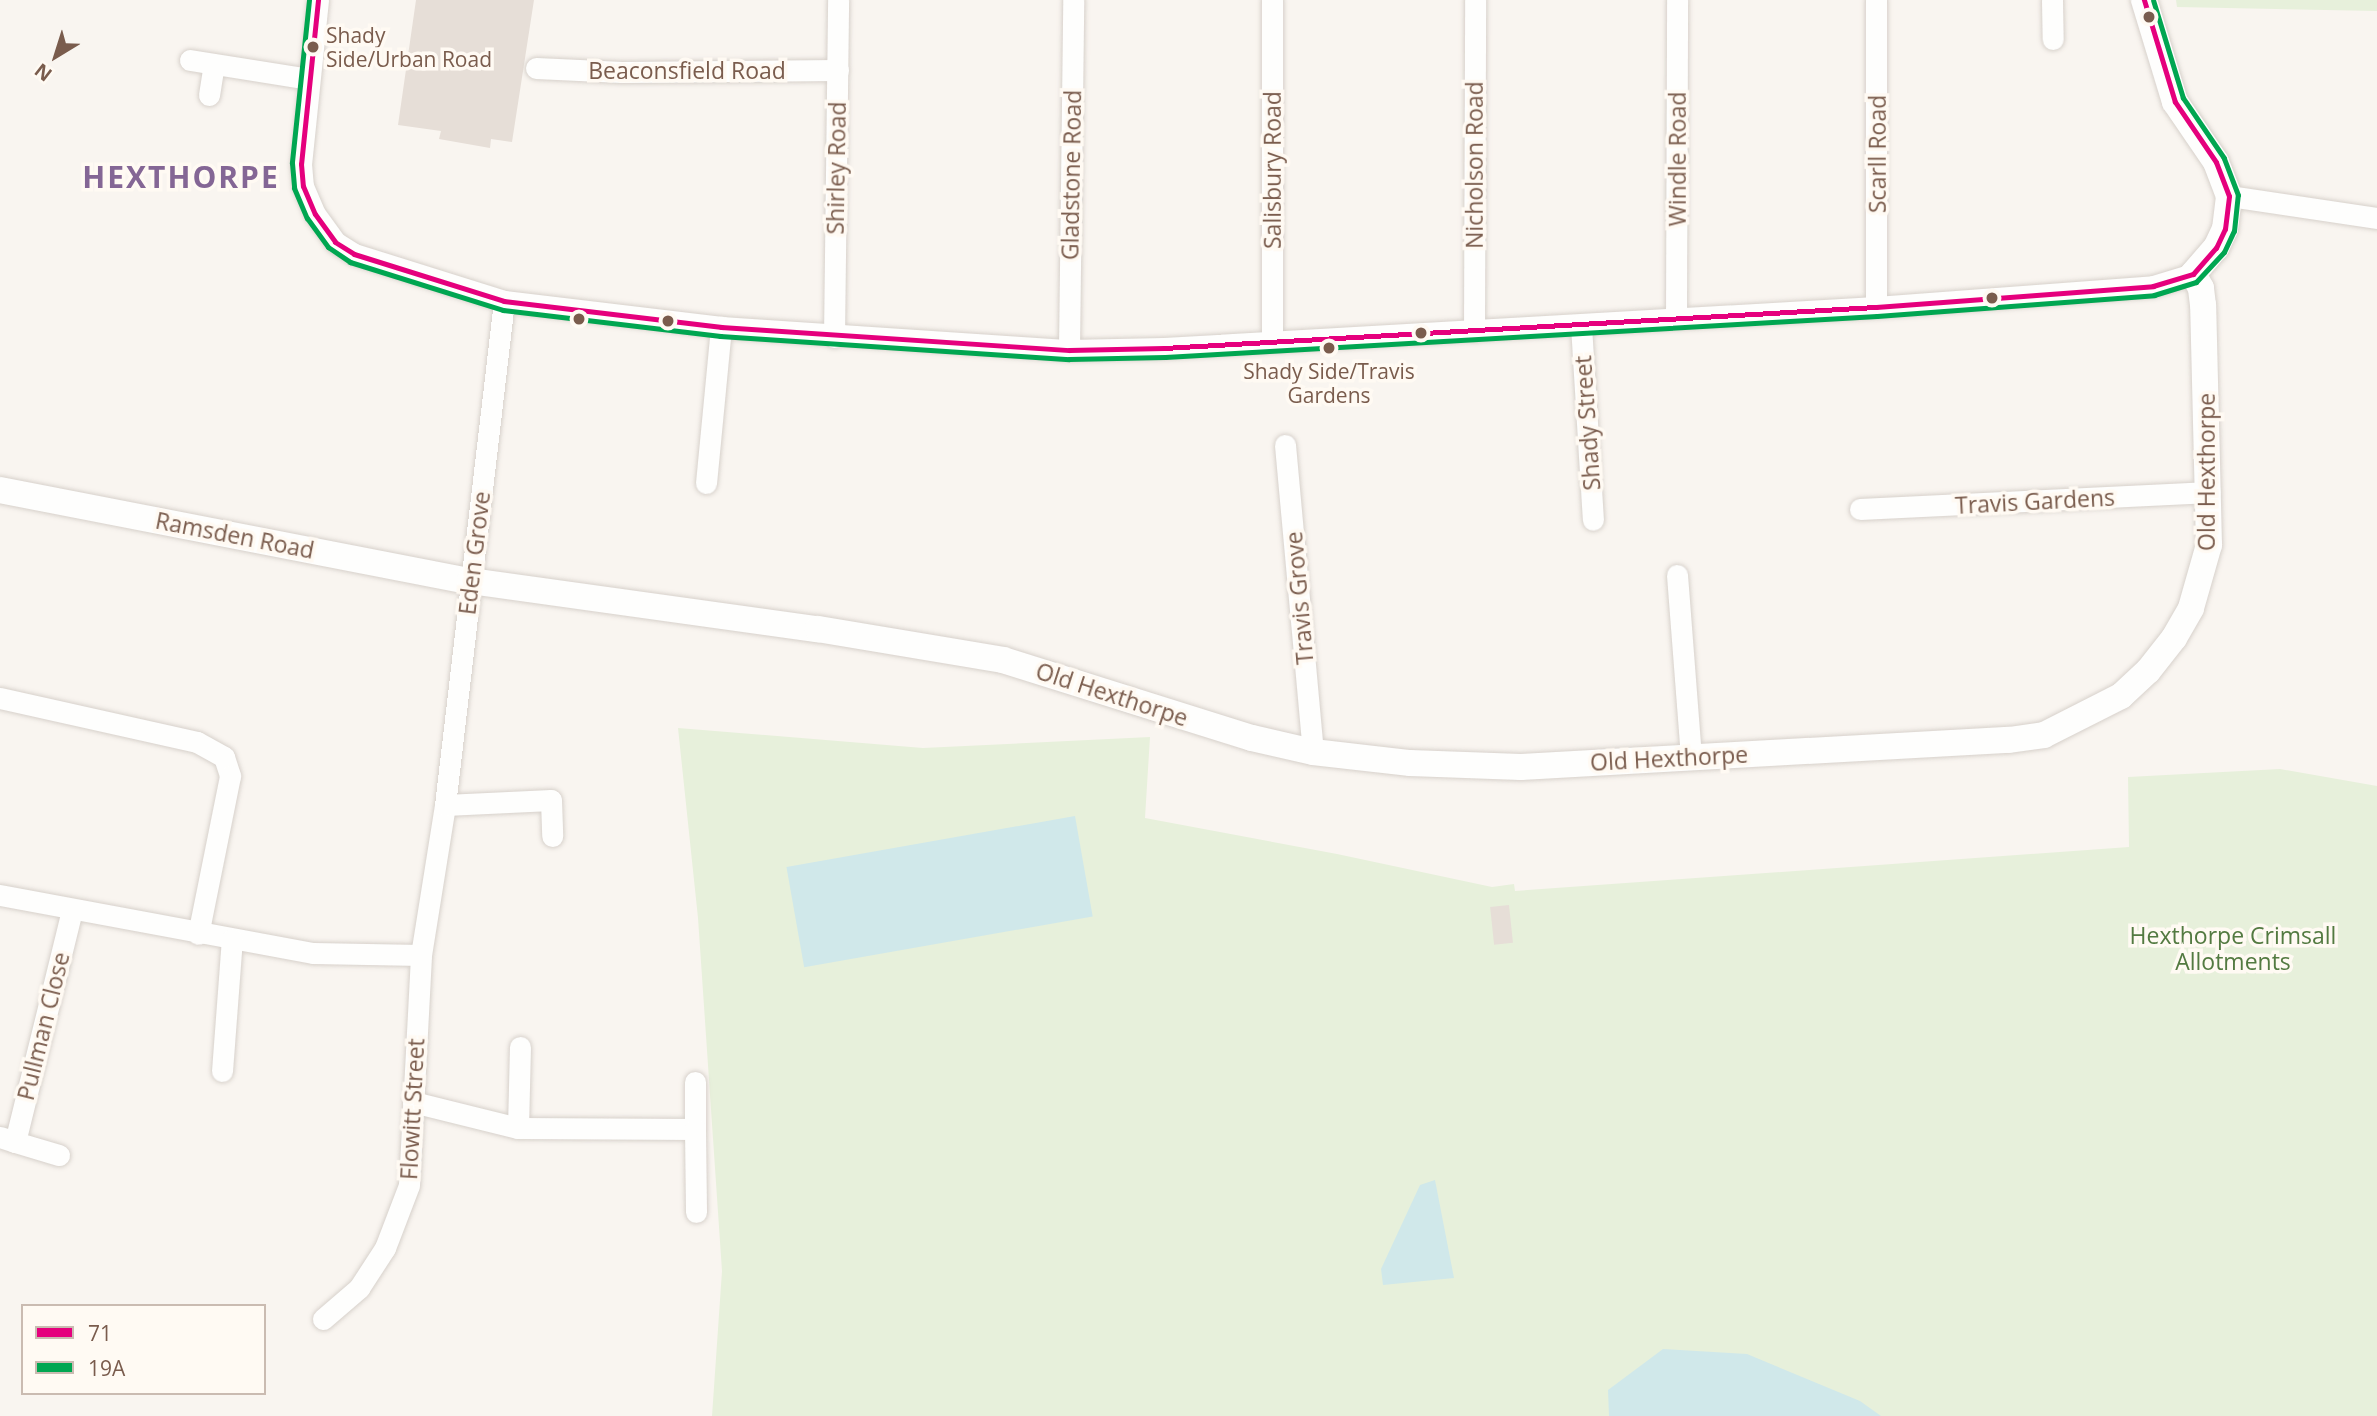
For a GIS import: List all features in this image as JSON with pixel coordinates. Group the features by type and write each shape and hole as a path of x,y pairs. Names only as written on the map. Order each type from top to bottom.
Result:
{"street":[{"path":"318,0 301,163 303,186 315,214 335,242 375,263 504,301 721,327 834,337 1069,350 1474,331 1876,307 2153,286 2193,274 2216,248 2225,229 2228,196 2216,162 2175,102 2144,0"},
{"name":"Shirley Road","path":"834,337 838,0"},
{"name":"Gladstone Road","path":"1069,350 1073,0"},
{"name":"Salisbury Road","path":"1272,0 1272,341"},
{"name":"Nicholson Road","path":"1474,331 1475,0"},
{"name":"Windle Road","path":"1676,318 1677,0"},
{"name":"Scarll Road","path":"1876,0 1876,307"},
{"path":"2052,0 2053,39"},
{"path":"190,60 308,79"},
{"path":"209,95 214,64"},
{"name":"Beaconsfield Road","path":"536,68 633,72 838,70"},
{"path":"2228,196 2377,218"},
{"name":"Old Hexthorpe","path":"470,582 805,627 1003,660 1240,735 1313,752 1410,763 1476,767 2009,740 2044,735 2121,696 2148,671 2174,638 2191,608 2210,545 2203,305 2201,288 2193,274"},
{"name":"Eden Grove","path":"421,955 445,805 504,301"},
{"name":"Shady Street","path":"1581,325 1593,520"},
{"path":"706,483 721,327"},
{"name":"Travis Grove","path":"1285,444 1313,752"},
{"name":"Ramsden Road","path":"0,490 470,582"},
{"name":"Travis Gardens","path":"1860,509 2210,492"},
{"path":"1677,575 1691,755"},
{"path":"0,698 197,742 224,757 230,776 198,934"},
{"path":"445,805 551,800 552,836"},
{"path":"0,895 198,934 313,953 421,955"},
{"name":"Pullman Close","path":"59,1155 8,1139 72,910"},
{"path":"222,1071 232,939"},
{"name":"Flowitt Street","path":"323,1319 359,1288 385,1248 409,1185 421,955"},
{"path":"518,1128 520,1047"},
{"path":"695,1082 696,1212"},
{"path":"413,1102 518,1128 695,1129"}],"green space":[{"path":"2176,0 2377,0 2377,11 2177,7"},
{"name":"Hexthorpe Crimsall Allotments","path":"678,728 923,748 1150,737 1145,818 1337,854 1492,887 1514,884 1515,891 2129,847 2128,777 2280,769 2377,786 2377,1416 712,1416 722,1271 698,918"}],"water":[{"path":"1075,816 1093,916 804,967 786,867"},
{"path":"1435,1180 1454,1278 1383,1285 1381,1269 1420,1185"},
{"path":"1663,1349 1747,1354 1860,1401 1881,1416 1609,1416 1608,1390"}],"building":[{"path":"416,0 534,0 512,142 491,139 490,148 439,139 441,131 398,125"},
{"path":"1509,905 1513,943 1494,945 1490,907"}],"transit line":[{"name":"19A","path":"309,0 292,163 294,188 307,218 328,247 350,262 503,310 720,336 1069,359 1165,357 1877,316 2154,295 2196,282 2224,252 2234,231 2238,195 2224,158 2183,98 2153,0"},
{"name":"71","path":"318,0 301,164 303,186 315,214 335,242 354,254 504,301 721,327 1069,350 1164,348 1876,307 2153,286 2193,274 2216,248 2225,229 2229,196 2216,162 2175,102 2144,0"}],"place":[{"name":"Shady Side/Urban Road","path":"313,47"},
{"name":"Shady Side/Travis Gardens","path":"1329,348"}],"district":[{"name":"HEXTHORPE","path":"181,177"}]}
